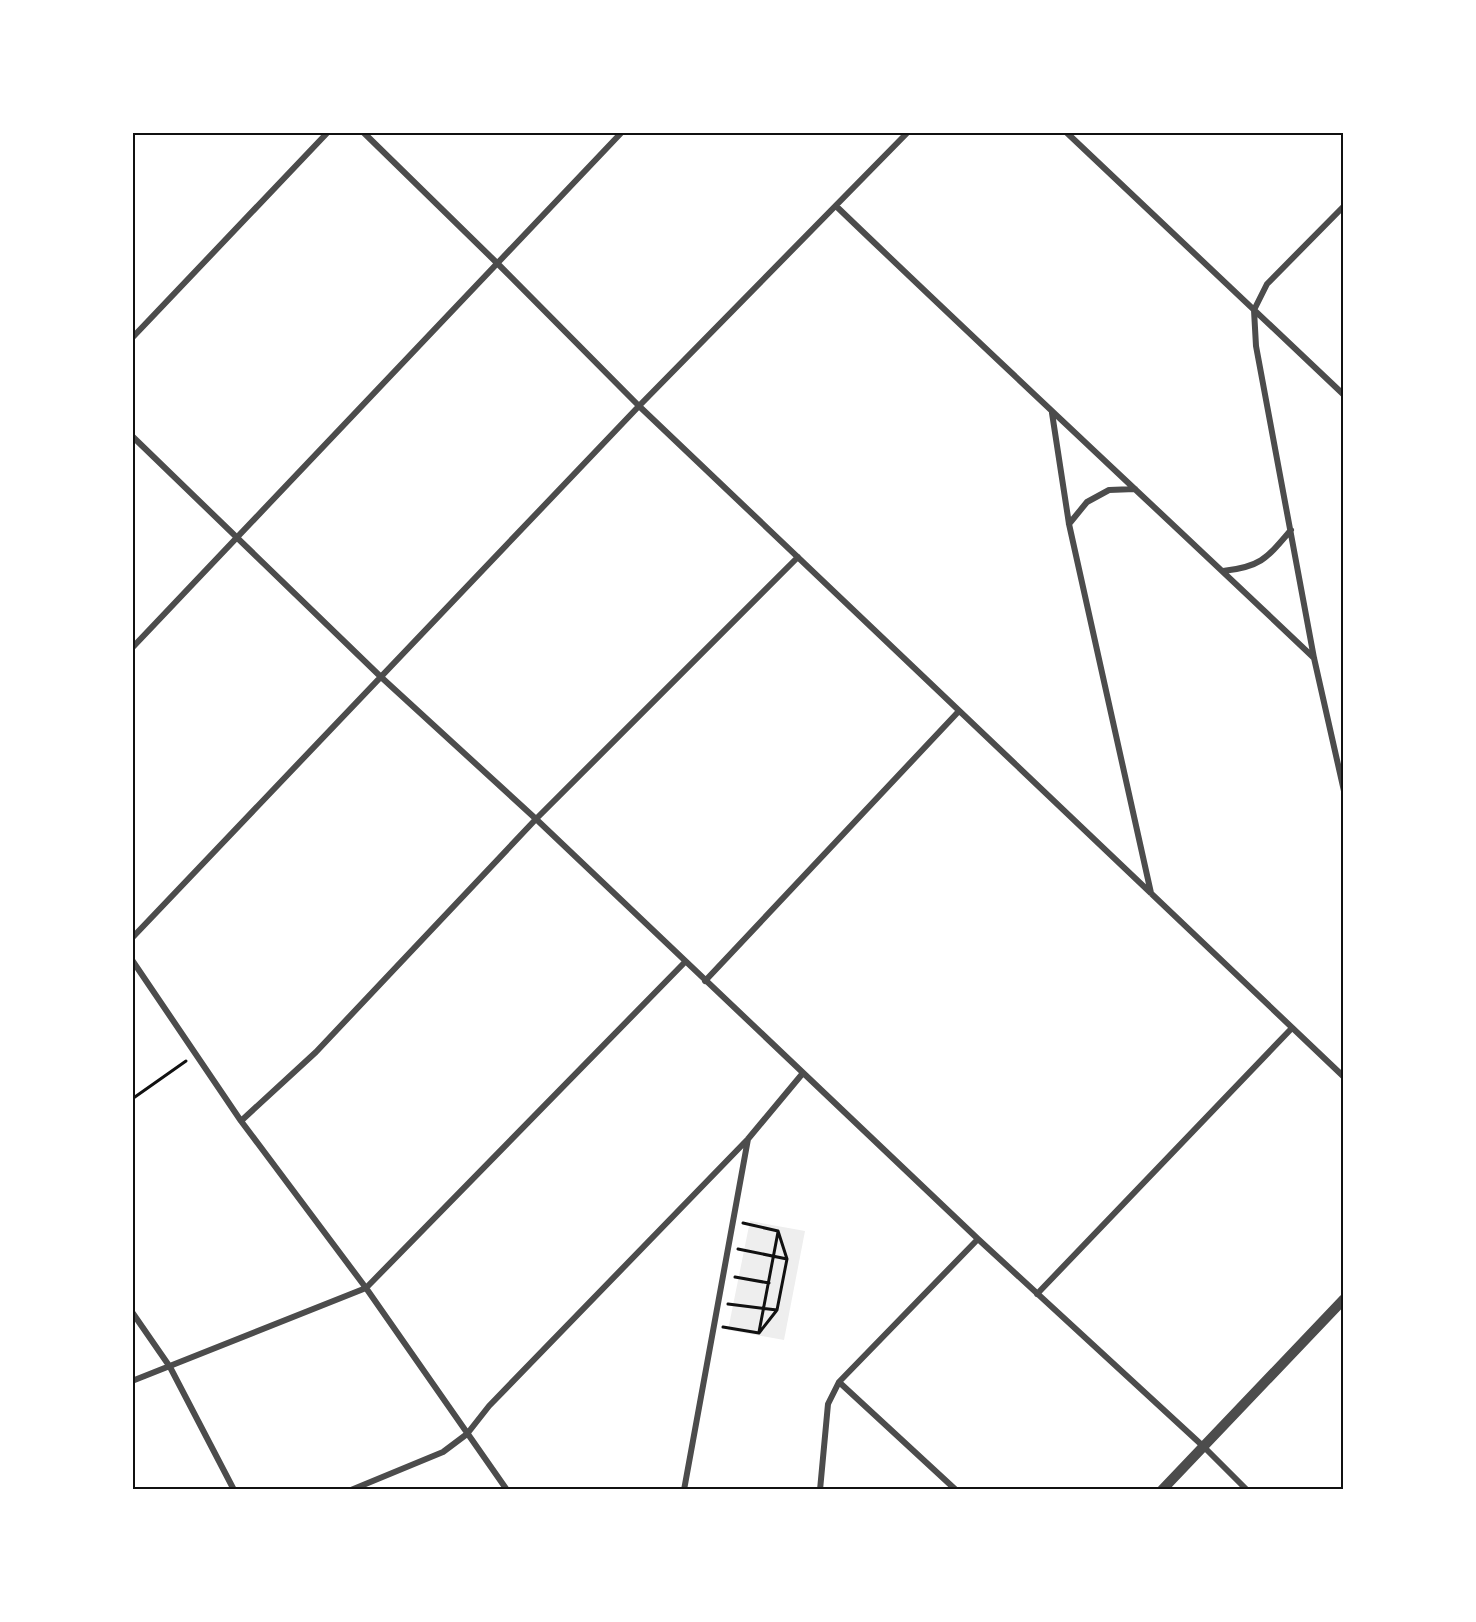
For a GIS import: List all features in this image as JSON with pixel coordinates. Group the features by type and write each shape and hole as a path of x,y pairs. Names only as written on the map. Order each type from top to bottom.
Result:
{"street":[{"path":"132,338 328,132"},
{"path":"363,132 639,406 1344,1077"},
{"path":"132,648 622,132"},
{"path":"132,939 639,406 908,132"},
{"path":"1066,132 1344,395"},
{"path":"836,206 1314,658"},
{"path":"1344,206 1267,284 1254,310 1256,346 1314,658 1344,791"},
{"path":"1052,412 1069,524 1151,894"},
{"path":"132,436 238,536 381,677 536,819 978,1239 1204,1447 1247,1490"},
{"path":"1069,524 1087,502 1109,490 1136,489"},
{"path":"1222,571 1246,569 1268,556 1291,530"},
{"path":"241,1121 316,1052 536,819 798,557"},
{"path":"705,981 959,711"},
{"path":"132,960 241,1121 366,1288 507,1490"},
{"path":"132,1381 366,1288 686,962"},
{"path":"1037,1294 1292,1028"},
{"path":"351,1490 442,1452 467,1434 489,1407 748,1139 803,1073"},
{"path":"684,1490 748,1139"},
{"path":"820,1490 828,1404 839,1382 978,1239"},
{"path":"1162,1490 1344,1299"},
{"path":"132,1312 170,1367 234,1490"},
{"path":"839,1382 956,1490"}],"path":[{"path":"132,1099 195,1054"},
{"path":"733,1220 778,1231"},
{"path":"759,1333 778,1231"},
{"path":"759,1333 777,1310 787,1259 778,1231"},
{"path":"728,1246 787,1259"},
{"path":"723,1275 769,1283"},
{"path":"718,1303 777,1310"},
{"path":"714,1326 759,1333"}],"shaded area":[{"path":"750,1221 805,1231 784,1340 728,1330"}]}
